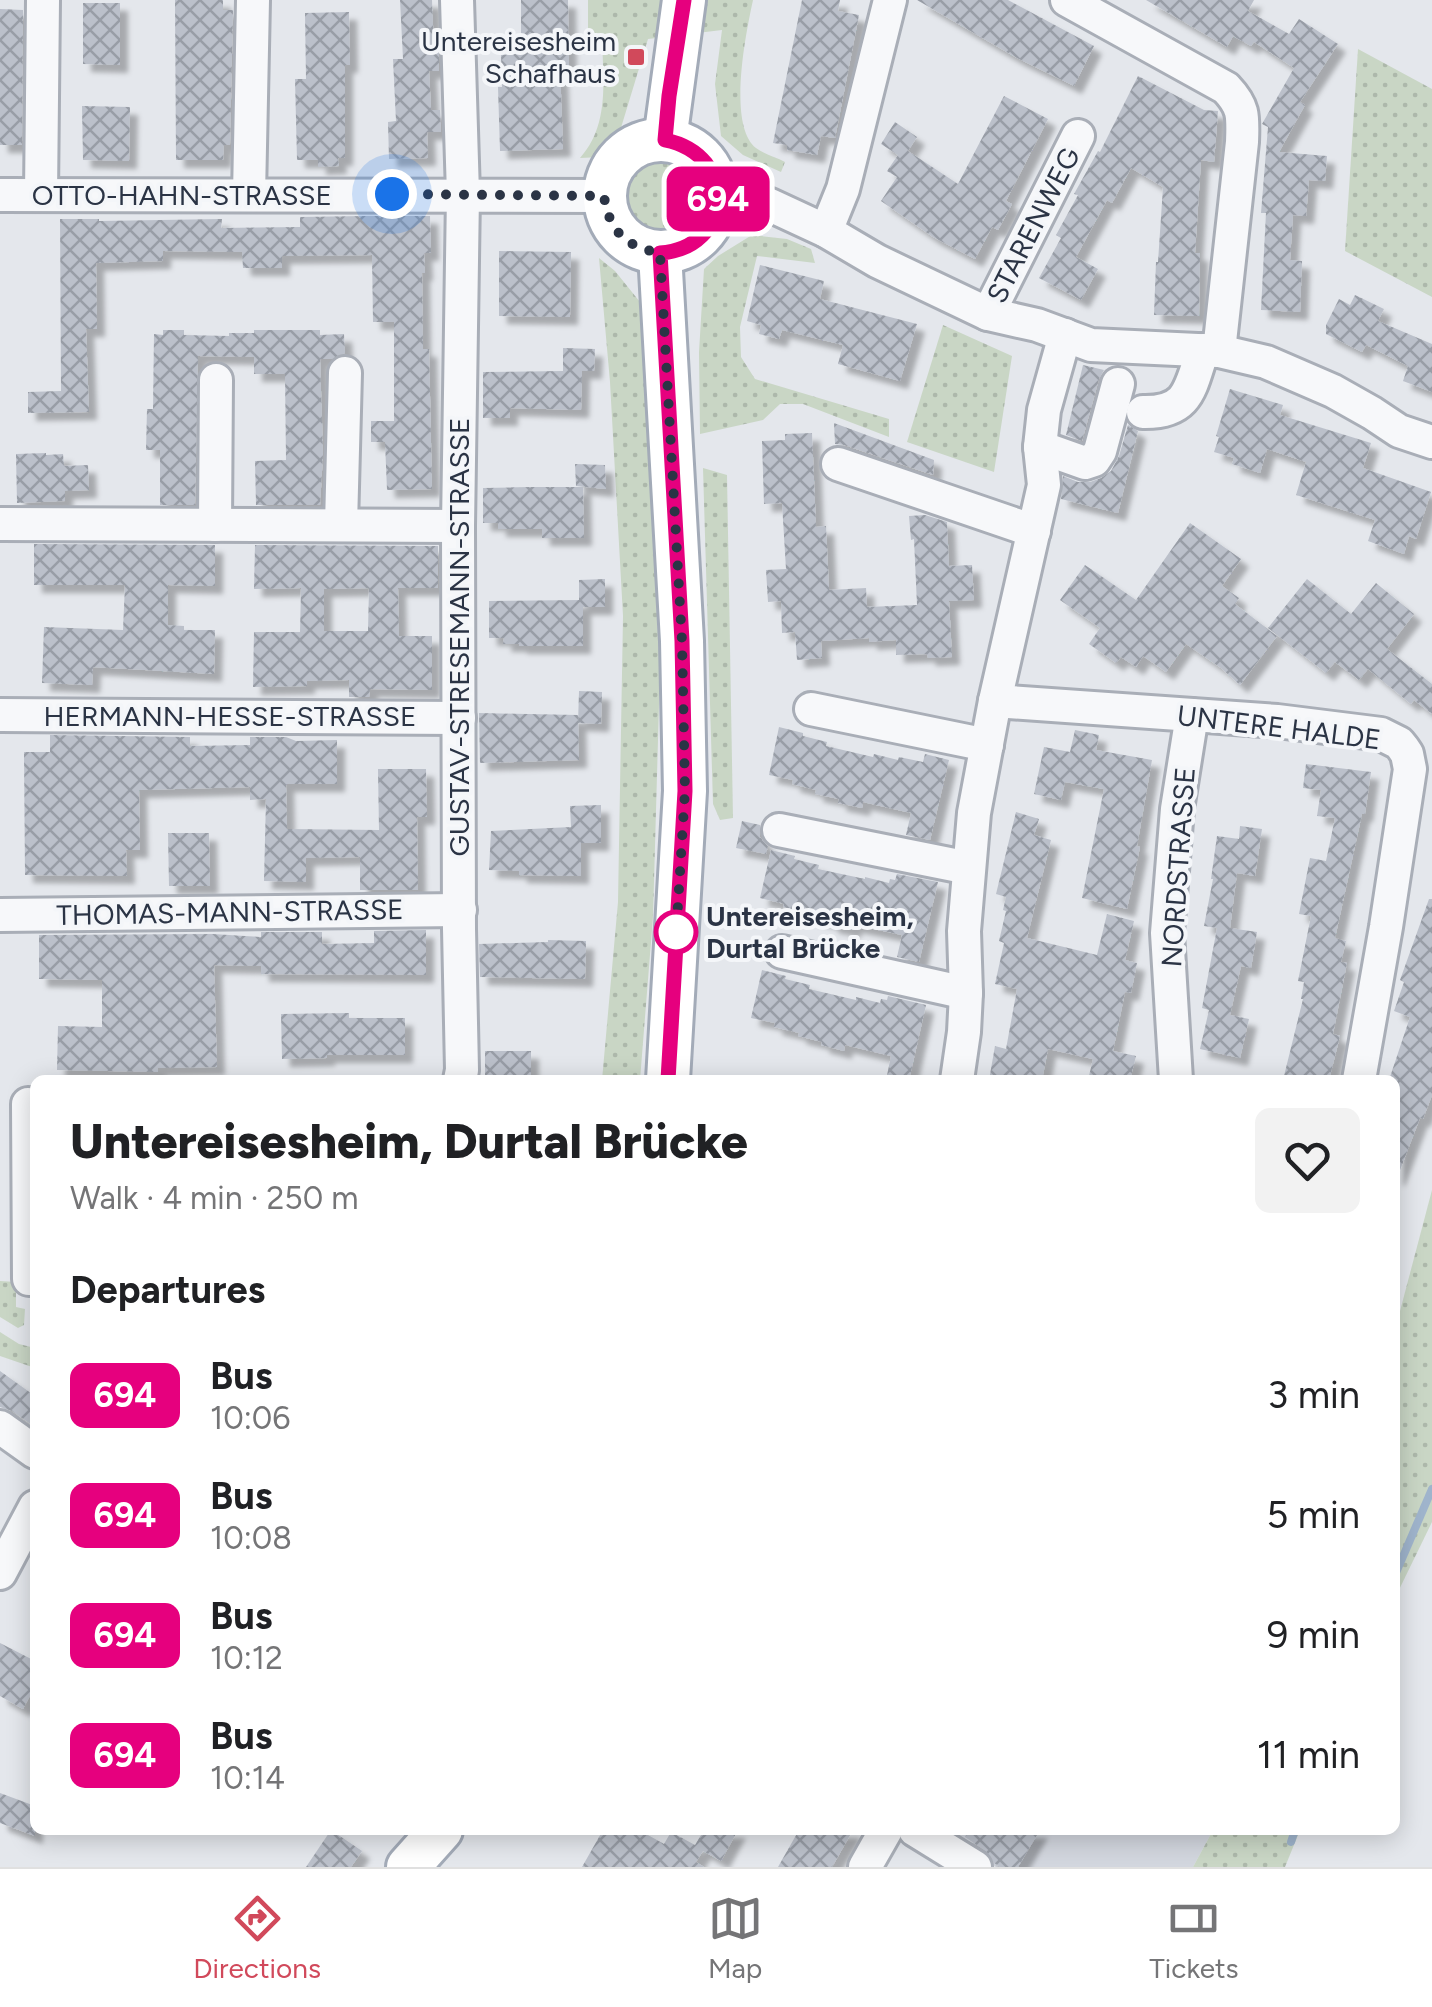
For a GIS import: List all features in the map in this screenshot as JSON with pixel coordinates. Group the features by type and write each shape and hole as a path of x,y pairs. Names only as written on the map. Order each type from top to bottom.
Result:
{"main road":[{"path":"665,140 684,0"},
{"path":"652,140 665,140 681,143 706,160 714,176 718,200 714,218 702,236 686,247 660,253 642,250 628,242 613,226 604,196 616,162 628,150 652,140"},
{"path":"660,253 682,641 685,791 668,1075"},
{"path":"408,1867 436,1835"}],"street":[{"path":"40,195 43,0"},
{"path":"250,195 253,0"},
{"name":"GUSTAV-STRESEMANN-STRASSE","path":"457,0 463,194 458,526 461,1075"},
{"path":"826,230 844,189 890,0"},
{"path":"1067,0 1226,88 1238,102 1243,118 1211,351 1186,396 1174,407 1143,412"},
{"name":"STARENWEG","path":"988,314 1078,136"},
{"name":"OTTO-HAHN-STRASSE","path":"0,195 604,196"},
{"path":"718,200 770,205 988,314 1037,324 1091,344 1211,351 1266,362 1332,391 1399,431 1432,442"},
{"path":"958,1075 964,1032 964,931 974,814 994,701 1044,485 1040,447 1044,410 1065,336"},
{"path":"341,526 344,374"},
{"path":"215,525 216,380"},
{"path":"1040,447 1085,464 1094,460 1100,451 1118,384"},
{"path":"838,464 1034,532"},
{"path":"0,524 458,526"},
{"name":"UNTERE HALDE","path":"994,701 1277,721 1381,734 1398,743 1408,754 1410,769 1360,1075"},
{"path":"811,709 986,745"},
{"name":"HERMANN-HESSE-STRASSE","path":"0,715 460,718"},
{"name":"NORDSTRASSE","path":"1176,1075 1167,933 1177,809 1192,715"},
{"path":"779,830 969,868"},
{"name":"THOMAS-MANN-STRASSE","path":"0,914 460,910"},
{"path":"782,952 966,993"},
{"path":"21,1101 29,1279"},
{"path":"0,1427 30,1448"},
{"path":"0,1574 30,1517"},
{"path":"864,1867 883,1835"},
{"path":"923,1835 974,1867"}],"shaded area":[{"path":"942,1835 1210,1835 1193,1867 996,1867"}],"green space":[{"path":"588,0 753,0 741,78 742,120 756,148 785,162 781,172 743,155 721,136 715,84 722,30 648,39 620,131 602,157 580,158 596,131 603,101 602,37 588,29"},
{"path":"1358,49 1432,89 1432,297 1345,251"},
{"path":"661,156 677,159 690,168 699,181 699,213 690,226 677,235 661,238 645,235 632,226 623,213 620,197 623,181 632,168 645,159"},
{"path":"752,235 787,239 811,249 815,263 757,256 740,327 741,357 755,379 889,419 889,437 803,404 780,404 763,420 700,434 704,269"},
{"path":"599,258 640,302 660,669 653,917 640,1075 602,1075 618,902 623,616"},
{"path":"943,325 1012,356 994,472 907,442"},
{"path":"703,468 727,475 733,818 720,820 713,804"},
{"path":"1432,1190 1432,1522 1400,1588 1400,1311"},
{"path":"0,1281 16,1282 16,1307 25,1309 24,1325 18,1328 0,1317"},
{"path":"0,1332 30,1347 30,1366 0,1356"},
{"path":"1210,1835 1298,1835 1285,1867 1193,1867"}],"building":[{"path":"175,0 223,0 223,10 233,10 230,145 224,145 223,160 176,160"},
{"path":"400,0 432,0 439,71 429,71 431,110 440,110 441,132 427,132 428,158 389,159 388,122 396,121 393,59 403,59"},
{"path":"521,0 568,0 569,66 560,66 563,149 500,151 501,55 515,54 515,40 521,40"},
{"path":"802,0 840,0 838,11 859,15 835,138 821,136 817,155 787,150 787,145 773,143"},
{"path":"917,0 1008,0 1094,46 1074,86"},
{"path":"1146,0 1254,0 1248,11 1289,34 1299,19 1338,44 1300,102 1305,105 1279,152 1327,156 1325,181 1309,180 1306,216 1293,215 1290,260 1302,261 1300,312 1261,310 1266,213 1261,213 1268,127 1262,124 1294,68 1254,42 1251,46 1233,36 1227,47"},
{"path":"83,3 120,3 120,65 83,64"},
{"path":"0,9 23,10 22,145 0,145"},
{"path":"349,12 345,158 338,158 339,166 318,167 318,160 297,160 295,79 306,79 305,13"},
{"path":"1138,76 1204,110 1218,111 1214,162 1201,160 1195,253 1200,253 1199,316 1154,315 1163,187 1131,168 1112,203 1107,200 1076,257 1098,269 1081,300 1039,278 1061,238 1056,235 1078,195 1074,194"},
{"path":"1004,96 1048,119 1006,201 1012,204 998,230 992,227 975,259 933,237 881,201 897,177 887,171 898,155 881,144 895,122 917,137 908,151 958,184"},
{"path":"82,106 130,107 129,161 83,160"},
{"path":"430,216 431,253 424,253 422,273 423,349 429,349 432,489 387,490 385,442 371,442 371,421 394,421 394,322 373,322 372,255 282,256 282,268 243,268 242,252 163,251 163,261 96,263 97,329 86,329 89,412 28,413 28,392 61,391 60,219 222,219 221,228 300,227 300,217"},
{"path":"499,251 571,252 570,317 499,316"},
{"path":"760,265 824,281 820,299 917,324 900,381 838,364 843,345 782,330 779,339 759,334 761,325 747,321"},
{"path":"1355,295 1384,309 1378,321 1432,344 1432,392 1403,381 1408,366 1366,345 1362,352 1326,334 1326,325 1339,299 1350,305"},
{"path":"163,330 184,330 184,335 229,336 254,330 344,334 345,353 320,359 320,505 256,505 255,461 286,460 285,374 254,374 254,357 198,356 195,505 160,505 160,450 146,450 147,409 153,409 154,334 163,335"},
{"path":"563,348 595,349 594,371 582,371 581,410 510,408 510,418 483,418 483,372 563,371"},
{"path":"1083,365 1104,370 1082,441 1066,435"},
{"path":"1230,389 1283,405 1280,415 1371,443 1363,468 1431,492 1416,539 1409,536 1404,554 1368,541 1375,520 1296,495 1306,462 1267,449 1260,473 1232,464 1234,458 1214,452"},
{"path":"834,423 934,460 933,475 835,444"},
{"path":"1128,425 1138,431 1118,513 1061,499 1063,476 1090,482 1111,471"},
{"path":"812,433 816,527 826,526 829,590 866,588 867,607 917,605 909,516 925,515 947,522 949,566 972,565 974,600 949,601 952,657 896,655 896,640 869,642 869,638 821,641 822,658 797,660 795,632 782,633 781,601 768,602 766,570 786,569 782,503 764,504 762,441 785,440 785,434"},
{"path":"16,454 63,454 64,466 88,465 89,490 65,491 65,501 17,503"},
{"path":"575,464 605,465 606,489 576,486"},
{"path":"583,487 584,538 542,538 542,529 498,529 498,523 483,523 483,488"},
{"path":"1190,523 1241,559 1222,586 1239,598 1235,604 1277,636 1240,685 1186,644 1166,672 1143,656 1136,667 1121,657 1116,663 1089,644 1100,628 1060,600 1085,565 1136,600"},
{"path":"34,544 215,545 215,586 168,585 168,625 184,626 184,630 215,630 214,674 93,667 92,685 42,683 44,627 123,630 125,585 34,585"},
{"path":"255,545 438,546 438,588 398,588 399,636 432,636 432,690 370,689 369,697 349,697 349,680 253,687 254,632 300,632 301,588 254,589","holes":["369,588 368,631 324,631 324,589"]},
{"path":"605,579 605,607 583,607 583,646 519,646 503,644 504,638 489,638 489,601 579,600 579,580"},
{"path":"1307,579 1351,614 1376,583 1414,614 1387,649 1432,684 1432,714 1414,700 1411,704 1368,669 1359,680 1335,662 1326,673 1268,628"},
{"path":"579,691 602,692 601,724 578,723"},
{"path":"479,713 578,715 579,760 480,763"},
{"path":"779,727 827,742 826,746 873,757 874,754 923,762 925,754 949,760 930,840 906,835 911,813 863,802 862,808 838,803 839,799 792,784 793,780 769,775"},
{"path":"1075,730 1099,735 1096,750 1152,760 1127,909 1082,898 1104,789 1065,782 1061,800 1034,794 1044,747 1070,752"},
{"path":"50,735 190,737 190,746 250,745 250,737 337,740 337,784 286,784 287,829 379,830 378,769 426,769 427,817 417,817 418,890 360,890 360,857 306,858 306,882 264,881 266,799 250,800 250,787 139,790 140,850 126,850 127,876 25,875 24,752 50,752"},
{"path":"1306,764 1371,772 1365,814 1335,938 1346,941 1341,962 1347,963 1333,1034 1340,1036 1330,1075 1284,1075 1303,999 1304,982 1298,981 1311,916 1299,914 1310,858 1326,861 1335,818 1317,816 1321,790 1303,788"},
{"path":"601,805 601,843 581,843 581,876 519,875 519,871 489,870 491,831 571,827 570,806"},
{"path":"1016,812 1039,819 1034,835 1051,840 1027,938 1097,955 1107,914 1134,921 1125,960 1137,963 1131,993 1125,992 1113,1051 1136,1056 1131,1075 1089,1075 1093,1059 1048,1049 1043,1075 990,1075 995,1046 1006,1049 1017,989 995,984 1006,911 1006,897 996,894"},
{"path":"742,821 760,825 760,837 768,846 766,854 736,848"},
{"path":"1240,826 1262,829 1255,876 1237,873 1230,928 1257,932 1251,968 1241,966 1230,1015 1249,1019 1240,1058 1200,1049 1209,1010 1202,1008 1217,928 1204,926 1217,836 1239,839"},
{"path":"168,833 209,833 210,886 169,886"},
{"path":"771,850 819,865 818,869 865,879 889,883 897,874 938,882 919,962 897,957 902,935 854,925 853,930 830,925 831,922 807,916 808,913 760,898"},
{"path":"1432,899 1432,1095 1400,1170 1400,1075 1391,1075 1410,1017 1394,1011 1404,982 1400,980"},
{"path":"426,930 426,975 261,974 261,966 214,965 217,1067 158,1068 158,1072 57,1070 58,1026 102,1027 102,980 39,979 39,935 261,937 261,932 322,932 322,944 374,943 374,931"},
{"path":"586,941 585,979 480,977 479,944"},
{"path":"762,970 810,985 809,989 856,1000 880,1003 888,996 926,1005 910,1075 887,1075 891,1056 845,1045 844,1051 821,1045 822,1042 798,1036 799,1033 774,1027 775,1023 751,1018"},
{"path":"349,1013 349,1018 405,1018 405,1055 282,1059 281,1014"},
{"path":"485,1051 531,1051 531,1075 485,1075"},
{"path":"0,1371 30,1392 30,1424 0,1407"},
{"path":"0,1643 30,1658 30,1696 23,1709 0,1696"},
{"path":"0,1793 30,1804 30,1834 0,1823"},
{"path":"328,1835 338,1835 362,1851 351,1867 306,1867"},
{"path":"600,1835 648,1835 664,1844 669,1835 677,1835 695,1845 701,1835 735,1835 721,1861 703,1851 696,1862 704,1867 582,1867"},
{"path":"796,1835 850,1835 832,1867 778,1867"},
{"path":"1037,1835 1018,1867 1001,1867 965,1837"}],"waterway":[{"path":"1400,1563 1432,1489"},
{"path":"1291,1842 1293,1835"}],"bus line":[{"name":"694","path":"668,1075 685,791 682,641 660,253 686,247 702,236 714,218 718,200 718,187 706,160 692,148 665,140 684,0"}],"place":[{"name":"Untereisesheim Schafhaus","path":"636,57"},
{"name":"Untereisesheim, Durtal Brücke","path":"676,932"}],"route":[{"path":"392,194 604,196 613,226 628,242 642,250 660,253 682,641 685,791 676,937 676,932"}]}
